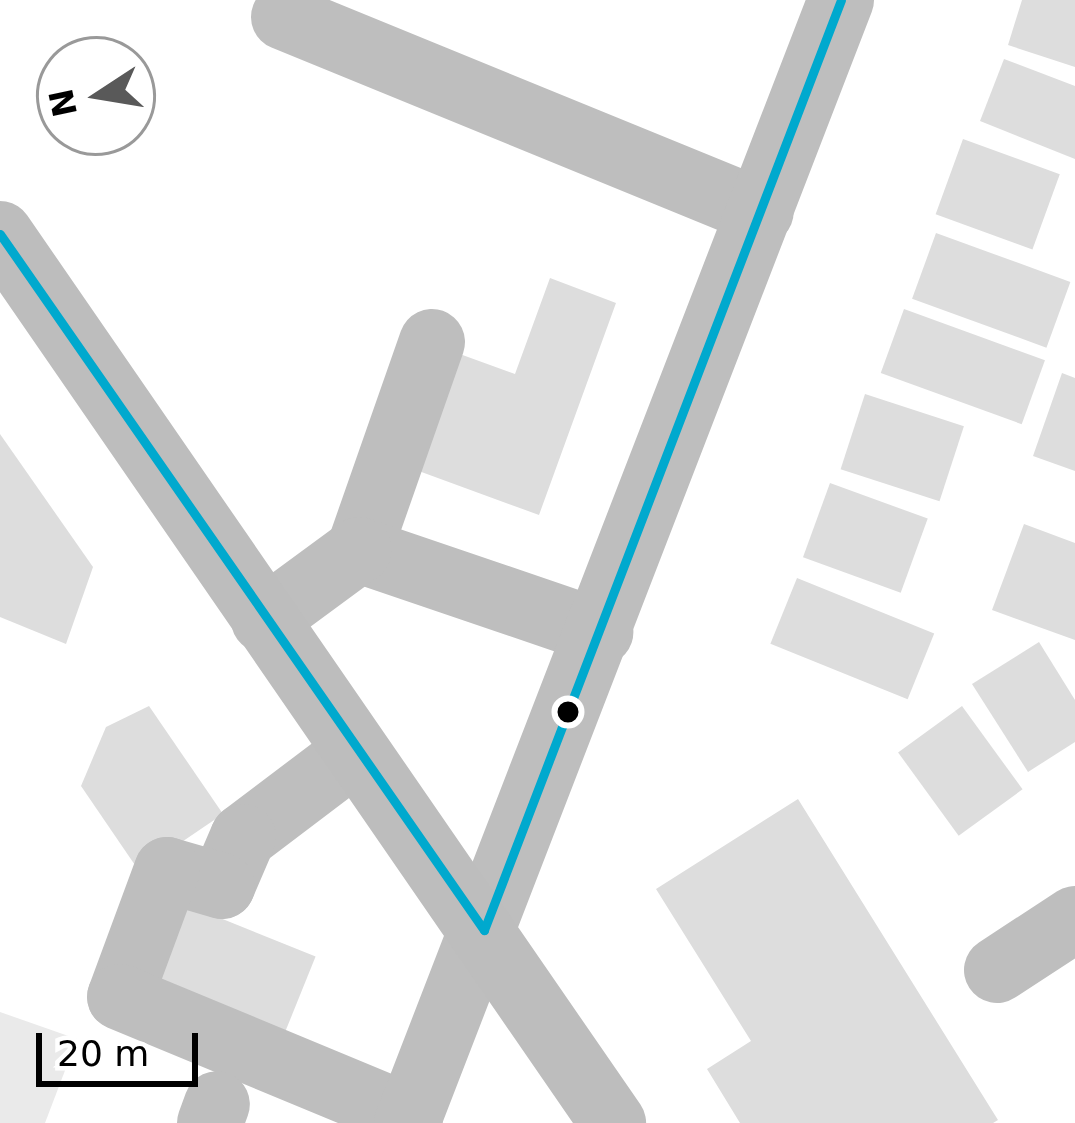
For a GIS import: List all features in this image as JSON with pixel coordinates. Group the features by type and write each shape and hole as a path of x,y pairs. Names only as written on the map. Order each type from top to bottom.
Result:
{"main road":[{"path":"0,234 613,1123"}],"street":[{"path":"354,752 243,837 222,886 167,870 120,997 408,1120 842,0"},
{"path":"284,17 760,212"},
{"path":"264,620 358,550 432,343"},
{"path":"358,550 600,632"},
{"path":"998,970 1075,919"}],"shaded area":[{"path":"0,1012 77,1039 45,1123 0,1123"}],"building":[{"path":"1022,0 1075,0 1075,67 1008,45"},
{"path":"1004,59 1075,86 1075,159 980,121"},
{"path":"963,139 1060,174 1032,249 936,214"},
{"path":"936,233 1070,282 1046,348 912,299"},
{"path":"550,278 616,303 539,515 416,470 457,353 515,374"},
{"path":"904,309 1045,360 1022,424 881,373"},
{"path":"1062,373 1075,378 1075,471 1033,456"},
{"path":"865,394 964,426 939,501 841,469"},
{"path":"0,434 93,567 66,644 0,617"},
{"path":"830,483 928,519 901,593 803,557"},
{"path":"1024,524 1075,543 1075,640 992,610"},
{"path":"797,578 934,633 908,699 770,644"},
{"path":"1039,642 1075,700 1075,742 1028,772 972,684"},
{"path":"149,706 223,814 139,871 81,786 106,727"},
{"path":"962,706 1023,789 959,836 898,752"},
{"path":"798,799 998,1120 740,1123 707,1069 751,1041 656,889"},
{"path":"183,903 316,957 280,1046 147,992"}],"transit line":[{"path":"484,930 841,0"},
{"path":"0,234 484,930"}]}
